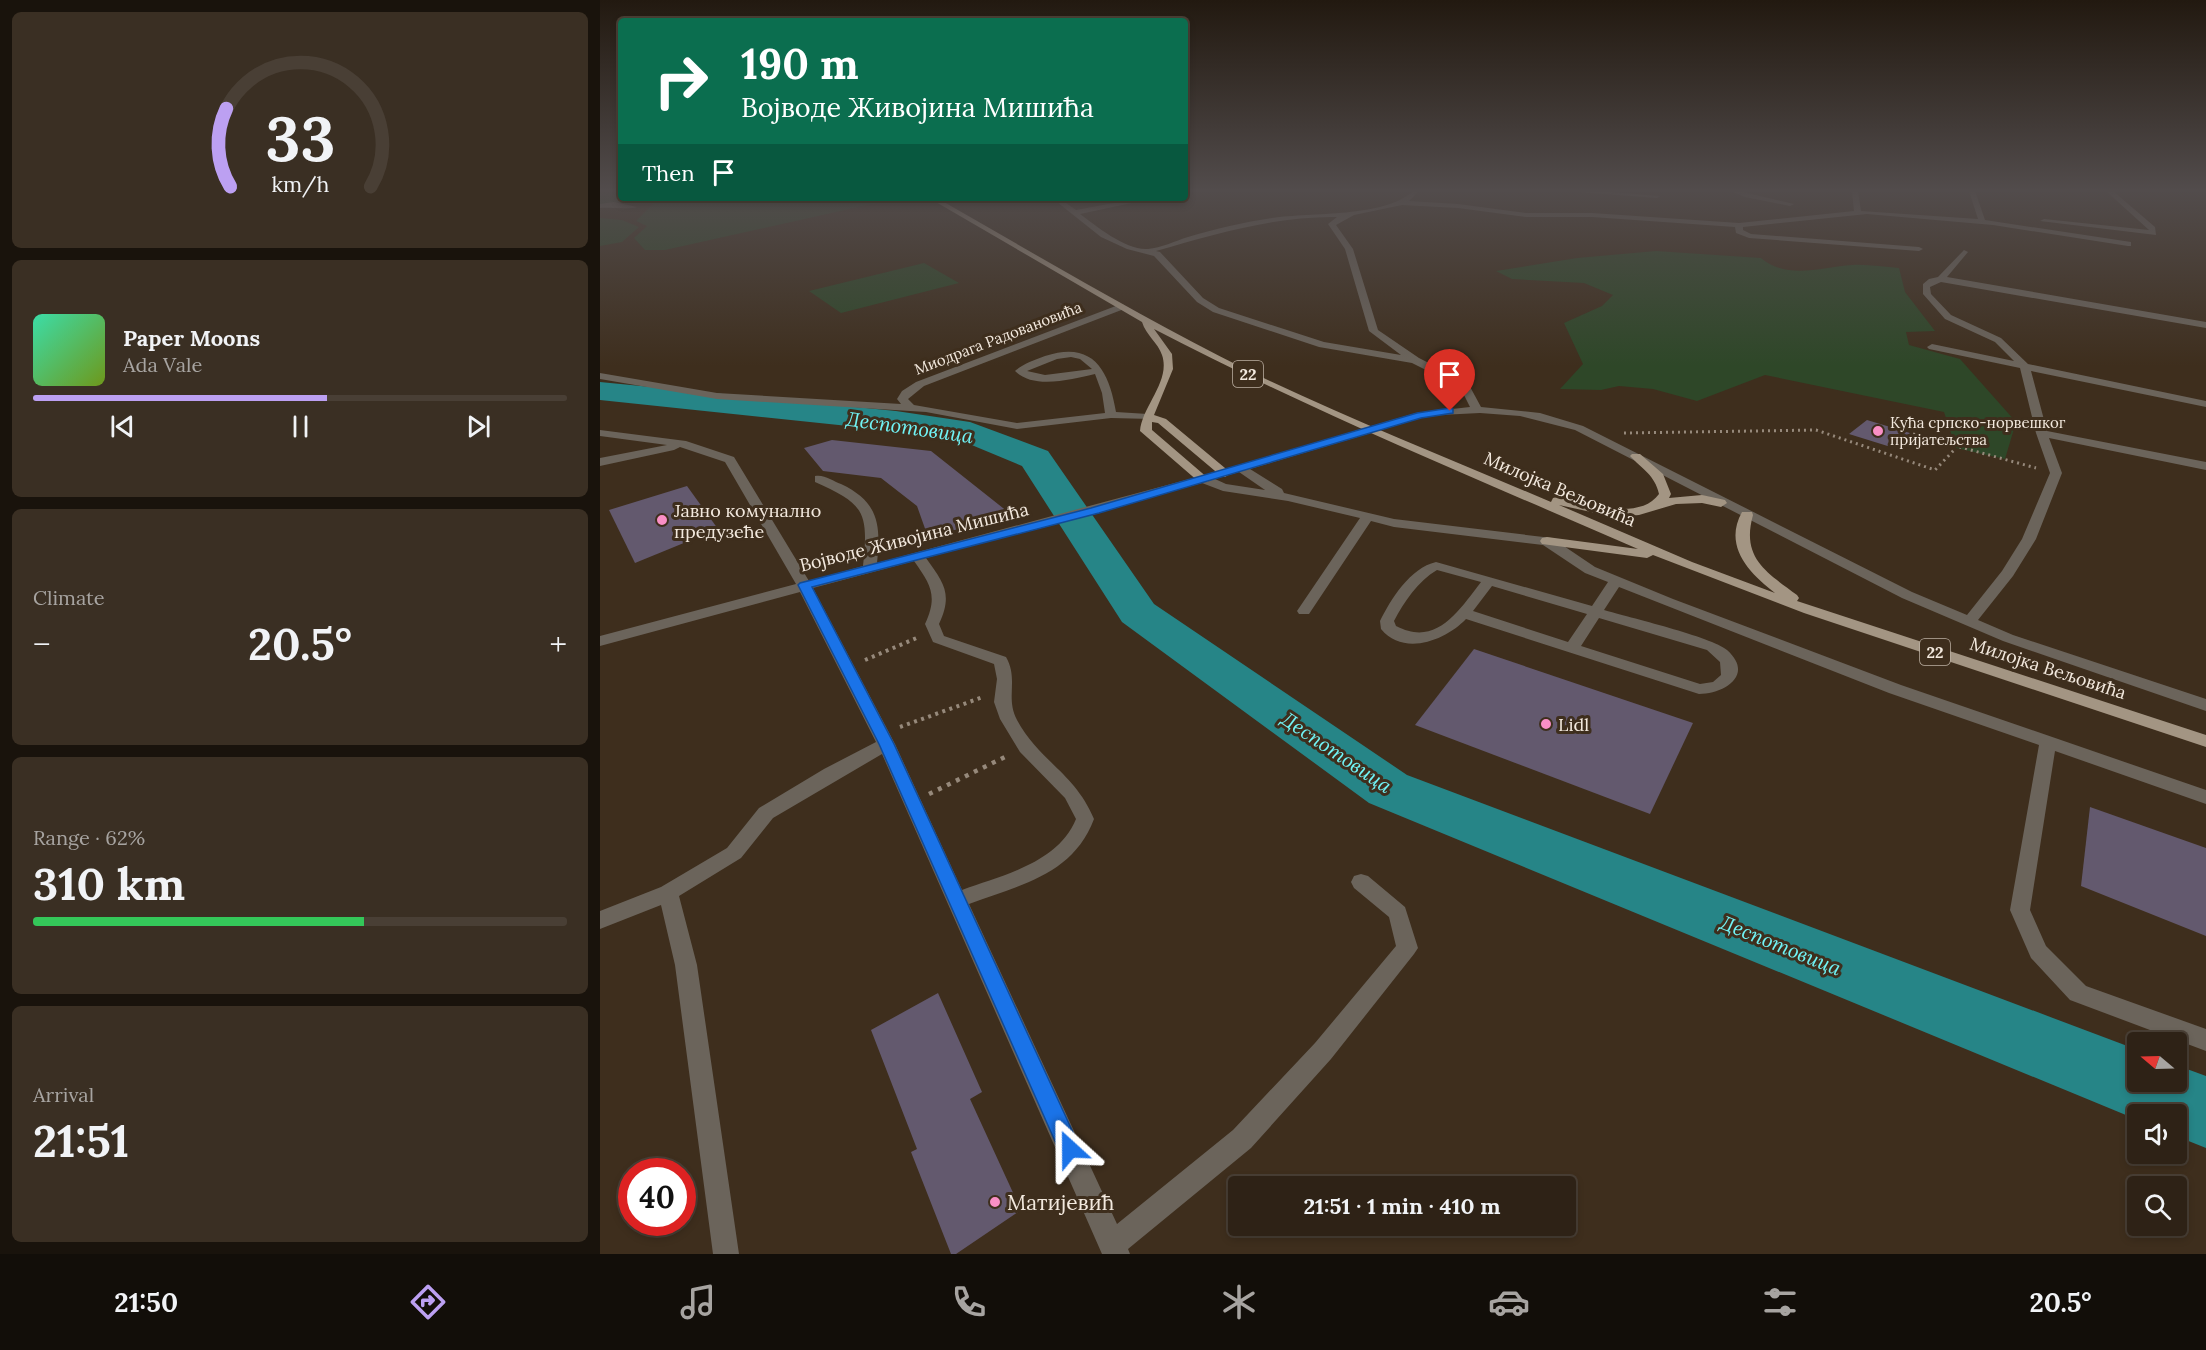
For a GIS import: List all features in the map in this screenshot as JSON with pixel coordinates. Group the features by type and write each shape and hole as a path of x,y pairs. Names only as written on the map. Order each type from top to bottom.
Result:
{"main road":[{"name":"Милојка Вељовића","path":"1021,250 1146,321 1295,396 1688,565 1809,610 2206,741"},
{"path":"1146,321 1148,332 1166,352 1169,367 1148,417 1146,431 1203,479"},
{"path":"1148,417 1162,421 1225,473"},
{"path":"1636,456 1656,472 1663,482 1665,494 1658,504"},
{"path":"1508,488 1614,513 1639,511 1676,500 1702,499 1721,503"},
{"path":"1747,515 1743,526 1745,555 1754,568 1809,610"},
{"path":"1547,541 1622,550 1688,565"}],"street":[{"path":"1143,250 1157,254 1200,300 1216,310 1322,345 1415,360"},
{"path":"1149,251 1155,250"},
{"path":"1349,250 1368,306 1371,326 1382,339 1415,360 1464,385 1477,410"},
{"path":"1941,279 1964,252"},
{"path":"1969,622 2007,573 2029,539 2056,473 2042,433 2024,365 2007,346 1963,325 1932,302 1926,286 1932,281 1941,279 2206,325"},
{"name":"Миодрага Радовановића","path":"911,408 902,399 906,393 920,384 1121,307"},
{"path":"1932,346 2206,404"},
{"path":"1097,371 1040,378 1028,377 1020,371 1035,363 1065,353 1076,353 1085,357 1104,379 1111,415"},
{"path":"600,376 717,396 778,402 953,412 1017,426 1111,415 1148,417"},
{"name":"Војводе Живојина Мишића","path":"600,641 804,585 1095,511 1403,421 1435,413 1477,410 1541,417 1590,433 1721,503 1887,586 1969,622 2058,657 2206,705"},
{"path":"600,433 686,444 730,460 804,585 884,739 1114,1249 1242,1139 1323,1051 1407,948 1398,913 1361,882"},
{"path":"2042,433 2206,466"},
{"path":"600,462 686,444"},
{"path":"1241,468 1251,477 1288,497"},
{"path":"819,479 860,500 870,520 873,545 870,568"},
{"path":"1203,479 1223,487 1288,497 1394,523 1547,541 1590,570 1616,581 1895,689 2206,797"},
{"path":"1304,611 1367,517"},
{"path":"918,557 937,585 942,598 932,624 938,639 1000,661 1006,674 1002,702 1025,746 1067,785 1081,804 1085,819 1076,840 1058,858 1018,877 957,900"},
{"path":"1463,613 1699,689 1711,690 1721,687 1728,680 1729,660 1724,653 1712,647 1596,612 1489,581 1436,566 1422,573 1391,612 1387,621 1389,628 1410,639 1422,640 1438,634 1463,613 1489,581"},
{"path":"1572,648 1616,581"},
{"path":"600,920 668,893 734,853 766,813 884,739"},
{"path":"2048,742 2020,910 2038,952 2078,993 2206,1040"},
{"path":"668,893 686,965 726,1254"}],"path":[{"path":"1590,433 1816,430 1935,470 1956,448"},
{"path":"1912,434 1956,448 2056,473"},
{"path":"847,667 933,631"},
{"path":"884,739 1004,690"},
{"path":"913,802 1025,746"}],"green space":[{"path":"1656,251 1761,258 1771,265 1793,270 1858,265 1899,268 1905,292 1935,331 1906,332 1909,345 1960,359 2016,422 2005,459 1956,448 1944,412 1765,375 1697,401 1653,389 1619,386 1601,390 1560,389 1583,364 1564,323 1602,306 1613,295 1584,283 1512,279 1496,271 1577,258"},
{"path":"924,263 959,283 841,313 809,291"}],"building":[{"name":"Кућа српско-норвешког пријатељства","path":"1867,420 1910,433 1894,448 1849,434"},
{"path":"832,440 931,451 1008,512 981,523 928,537 917,506 881,478 823,471 804,448"},
{"name":"Јавно комунално предузеће","path":"687,486 718,529 635,563 609,510"},
{"path":"1474,649 1693,723 1650,814 1415,725"},
{"path":"2090,807 2206,848 2206,936 2081,886"},
{"path":"938,993 982,1092 970,1099 1021,1210 956,1254 951,1254 911,1152 917,1149 871,1030"}],"waterway":[{"name":"Деспотовица","path":"600,391 896,421 970,432 1035,459 1138,613 1388,789 2206,1112"}],"place":[{"name":"Кућа српско-норвешког пријатељства","path":"1878,431"},
{"name":"Јавно комунално предузеће","path":"662,520"},
{"name":"Lidl","path":"1546,724"},
{"name":"Матијевић","path":"995,1202"}],"route":[{"path":"1070,1149 886,744 804,585 1095,511 1420,416 1450,411"}]}
